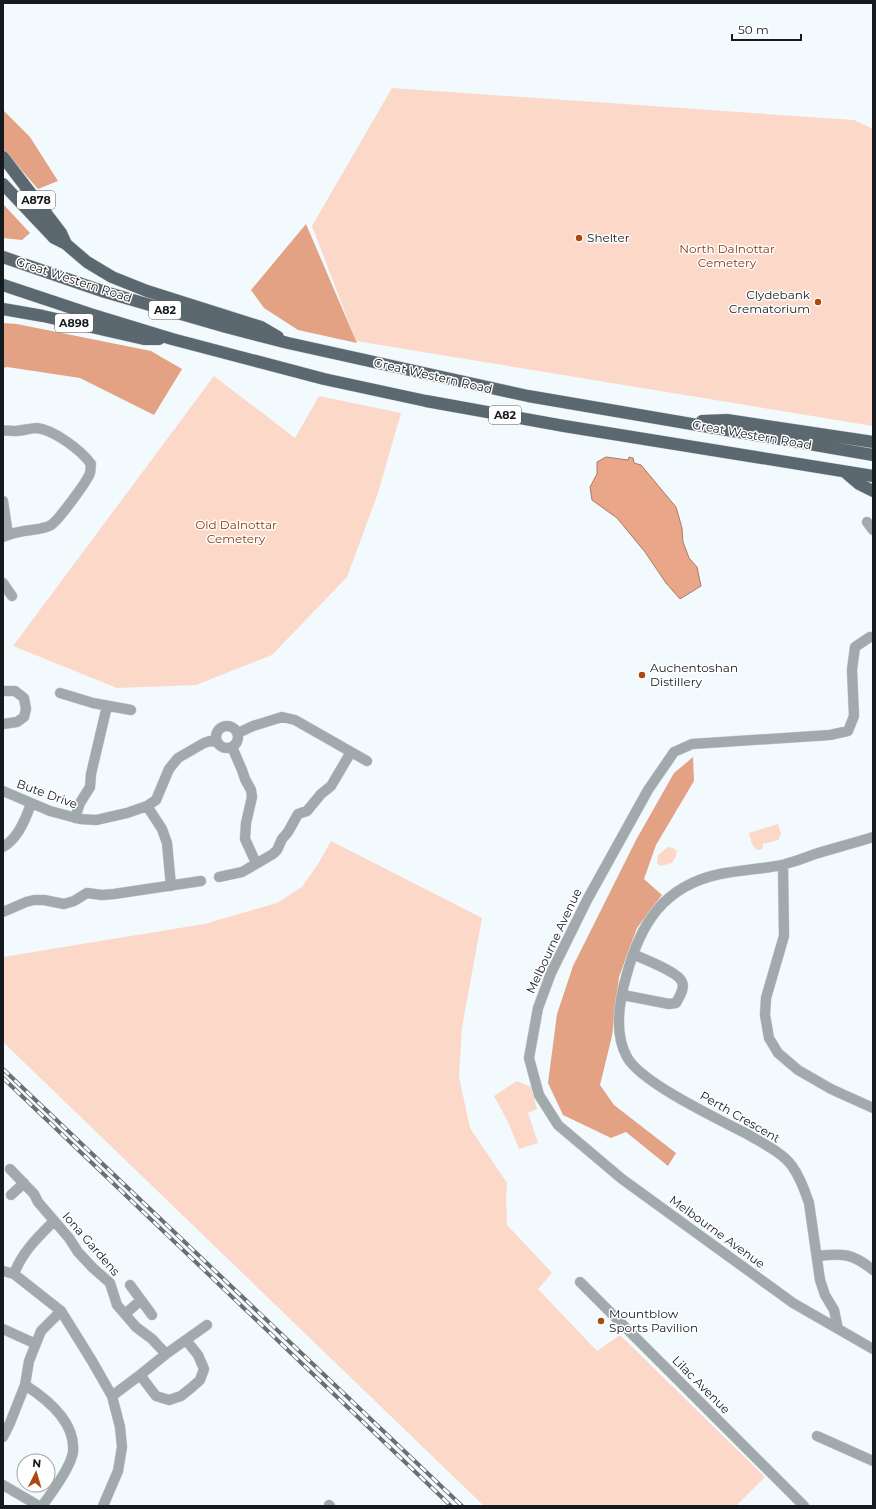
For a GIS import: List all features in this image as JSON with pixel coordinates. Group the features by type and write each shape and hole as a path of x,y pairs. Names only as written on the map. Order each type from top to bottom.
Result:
{"main road":[{"name":"A878","path":"3,157 61,232 66,244"},
{"path":"3,184 54,238 66,244 87,262 112,277 147,291 261,327 288,343"},
{"name":"Great Western Road","path":"3,257 105,292 218,325 288,343 528,396 873,455"},
{"name":"Great Western Road","path":"3,286 172,339 324,379 426,401 564,426 873,476"},
{"name":"A898","path":"3,309 43,316 144,339 172,339"},
{"path":"679,422 727,420 873,442"},
{"path":"845,472 859,484 873,491"}],"street":[{"path":"3,431 14,432 36,428 47,431 55,434 85,456 91,464 90,474 64,512 51,525 40,529 25,530 6,536 3,500"},
{"path":"3,583 12,596"},
{"name":"Melbourne Avenue","path":"873,636 855,647 852,670 854,716 848,731 830,735 692,744 674,752 637,809 587,900 551,974 538,1008 529,1058 539,1095 558,1125 622,1180 793,1303 873,1349"},
{"path":"3,691 15,691 24,698 26,709 24,717 17,722 3,724"},
{"path":"60,692 93,704 131,710"},
{"path":"75,818 80,803 90,787 91,774 107,706"},
{"path":"238,733 253,726 282,717 296,720 367,761"},
{"path":"232,748 221,747 216,742 215,739 217,731 226,726 233,728 238,733"},
{"path":"232,748 236,743 238,733"},
{"name":"Bute Drive","path":"3,792 50,812 75,818 96,820 127,813 147,806 156,800 170,769 178,758 204,743 210,741 216,742"},
{"path":"232,748 242,770 244,779 251,790 252,797 246,823 245,839 256,863"},
{"path":"219,877 242,872 277,850 282,839 288,832 298,814 307,811 321,794 331,786 351,752"},
{"path":"3,847 9,844 16,834 31,804"},
{"path":"147,806 162,829 166,843 171,886"},
{"name":"Perth Crescent","path":"838,1329 834,1310 825,1295 820,1280 809,1203 805,1191 792,1165 772,1148 645,1077 636,1069 627,1057 619,1032 624,982 633,954 654,912 670,896 687,884 718,874 782,865 873,837"},
{"path":"782,865 784,936 766,998 765,1015 769,1038 778,1053 798,1070 831,1089 873,1108"},
{"path":"3,912 34,900 44,900 64,904 74,901 88,893 102,895 201,881"},
{"path":"623,995 669,1004 676,1003 683,989 680,978 671,972 633,954"},
{"name":"Iona Gardens","path":"10,1169 34,1194 38,1202 69,1238 78,1252 110,1283 117,1305 136,1328 152,1339 166,1354"},
{"path":"11,1195 24,1183"},
{"path":"14,1274 17,1265 30,1245 54,1221"},
{"path":"817,1256 851,1256 862,1261 873,1270"},
{"path":"3,1271 14,1274 61,1311 112,1396 120,1427 122,1447 118,1470 103,1506"},
{"name":"Lilac Avenue","path":"580,1282 800,1505"},
{"path":"130,1285 152,1315"},
{"path":"125,1314 141,1300"},
{"path":"4,1432 25,1385 29,1361 41,1331 61,1311"},
{"path":"112,1396 166,1354 207,1326"},
{"path":"3,1330 36,1344"},
{"path":"140,1375 156,1396 169,1400 182,1396 200,1380 204,1368 198,1355 186,1340"},
{"path":"25,1385 40,1395 54,1408 64,1420 71,1433 73,1453 66,1468 42,1506"},
{"path":"817,1436 873,1462"},
{"path":"3,1485 39,1506"}],"green space":[{"name":"North Dalnottar Cemetery","path":"392,88 854,120 873,129 873,426 356,341 312,226"},
{"name":"Old Dalnottar Cemetery","path":"214,376 295,438 319,396 401,413 378,493 347,577 272,655 196,685 117,688 13,646"},
{"path":"778,824 781,834 778,840 763,844 763,848 757,850 752,844 749,833"},
{"path":"331,841 482,918 462,1027 459,1077 470,1128 507,1183 507,1225 552,1273 538,1289 597,1351 620,1335 765,1477 736,1506 484,1506 3,1042 3,957 204,924 277,903 302,887 318,864"},
{"path":"668,847 677,851 676,856 672,863 660,866 657,863 658,855"},
{"path":"517,1081 531,1087 537,1109 528,1113 538,1143 519,1149 508,1122 494,1096"}],"shaded area":[{"path":"3,110 30,137 58,181 38,189 3,149"},
{"path":"3,204 30,233 22,240 3,238"},
{"path":"306,224 357,343 298,330 264,308 251,290"},
{"path":"3,323 17,324 151,351 182,369 154,415 80,378 7,367 3,368"},
{"path":"606,457 628,460 629,457 633,458 634,463 641,465 676,507 682,528 683,542 689,558 697,567 701,586 680,599 666,583 645,552 617,518 592,500 590,487 597,474 597,462"},
{"path":"693,757 694,781 656,845 644,879 662,895 637,928 619,977 612,1036 600,1085 614,1105 676,1153 668,1166 626,1132 611,1138 563,1115 548,1083 557,1014 573,966 636,840 674,773"}],"railway":[{"path":"3,1069 462,1506"},
{"path":"3,1078 451,1506"}],"place":[{"name":"Shelter","path":"579,238"},
{"name":"Clydebank Crematorium","path":"818,302"},
{"name":"Auchentoshan Distillery","path":"642,675"},
{"name":"Mountblow Sports Pavilion","path":"601,1321"}]}
